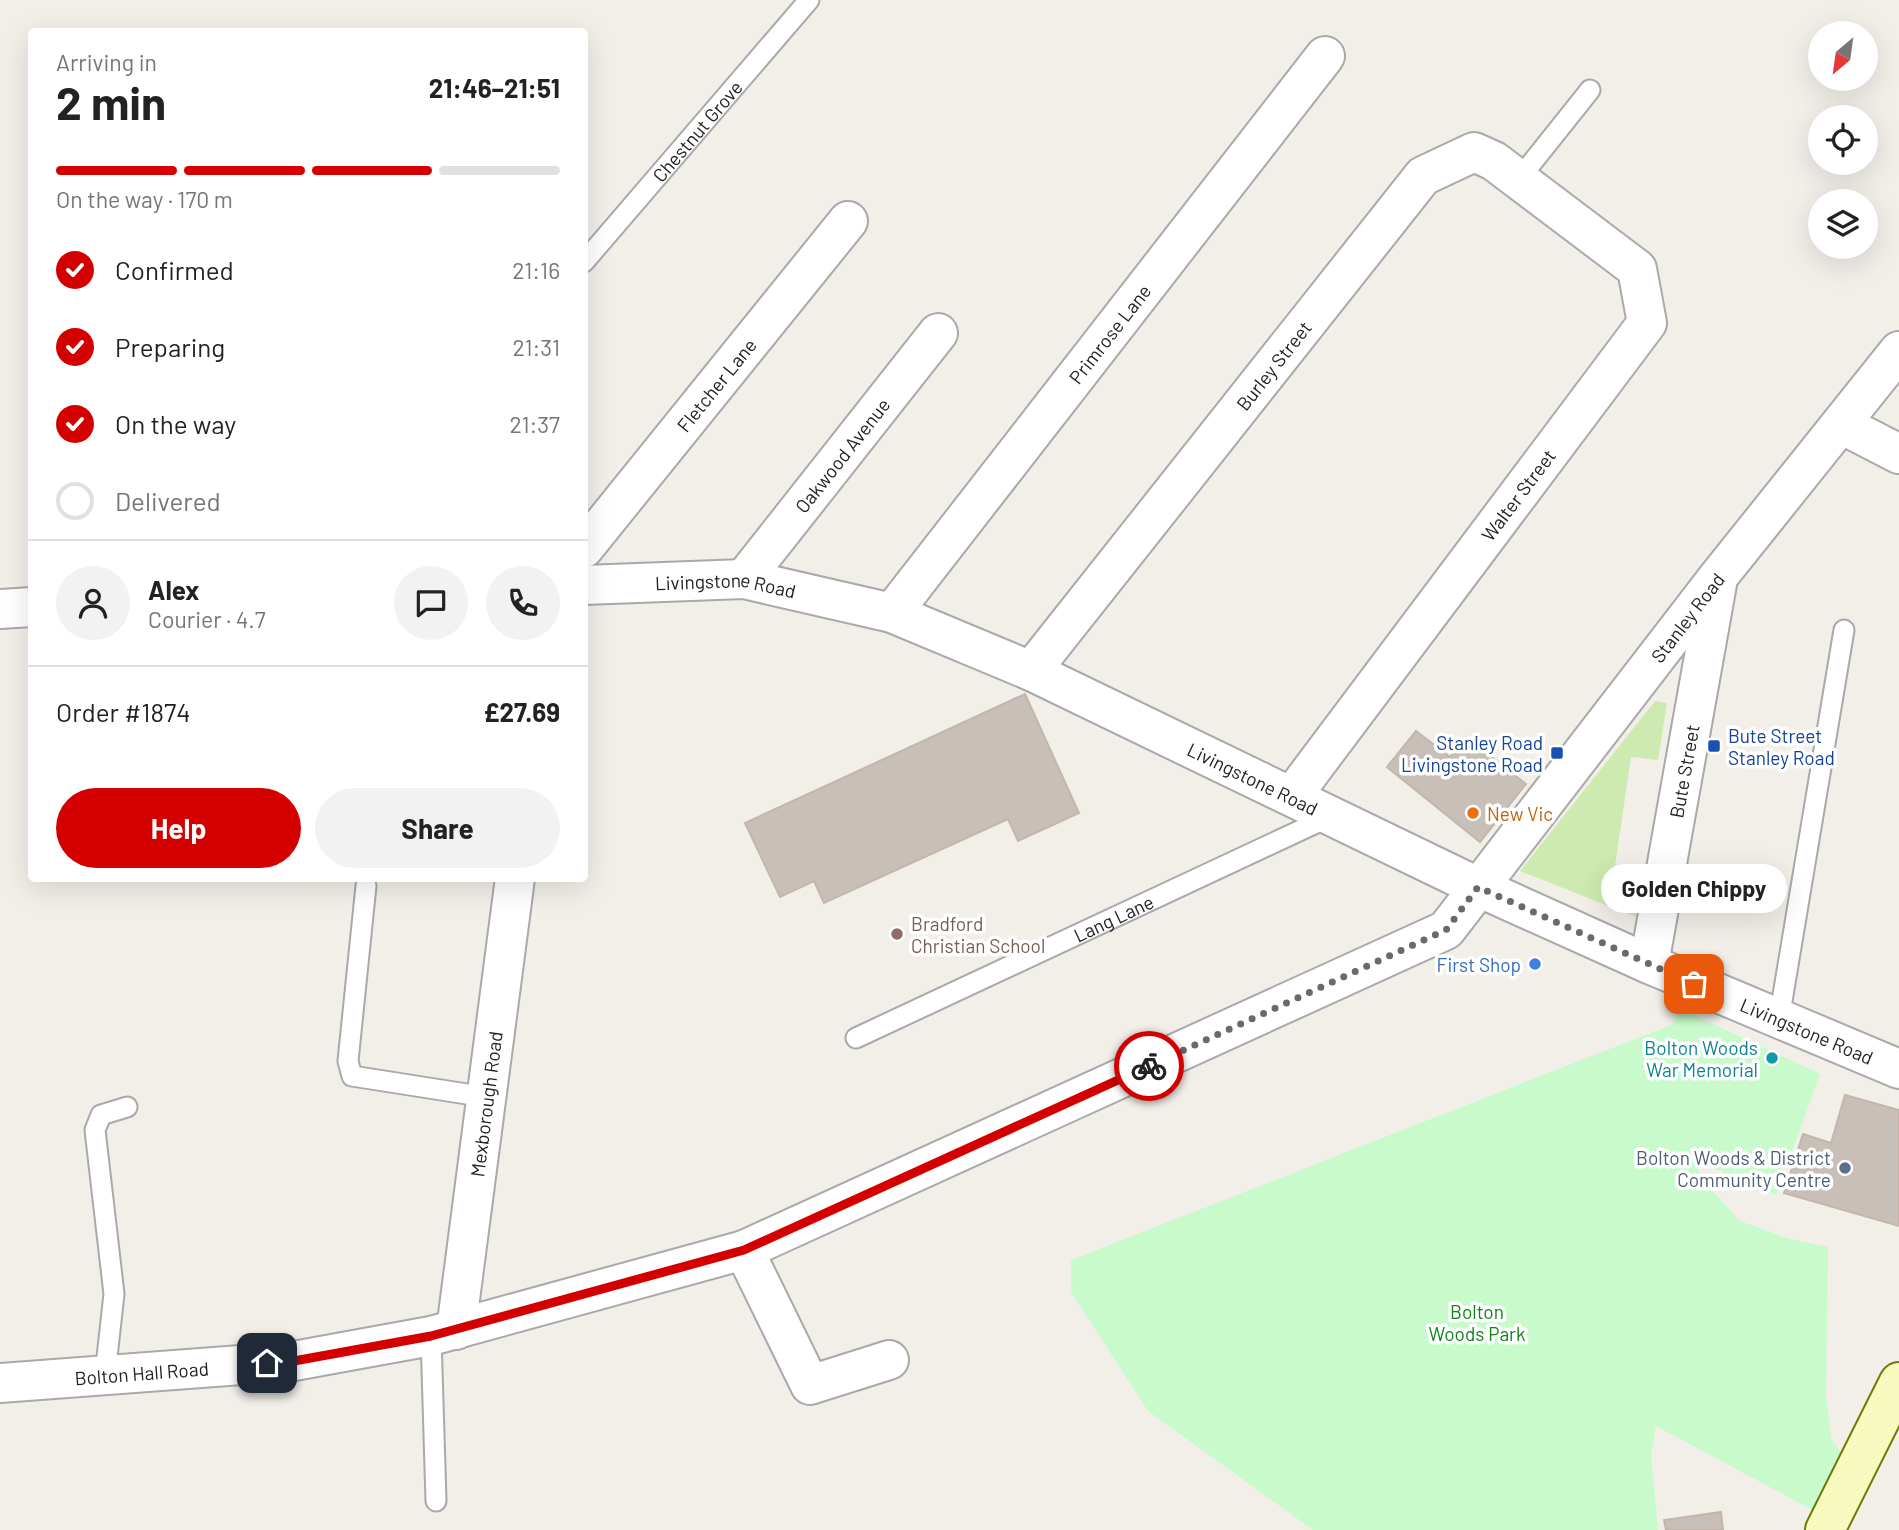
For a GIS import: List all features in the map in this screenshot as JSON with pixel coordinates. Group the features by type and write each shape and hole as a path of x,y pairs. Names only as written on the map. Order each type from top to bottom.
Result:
{"street":[{"name":"Primrose Lane","path":"892,613 1325,56"},
{"name":"Burley Street","path":"1031,671 1423,176 1474,152 1494,161 1552,204"},
{"name":"Walter Street","path":"1292,796 1647,323 1637,269 1552,204"},
{"name":"Fletcher Lane","path":"588,543 848,221"},
{"name":"Oakwood Avenue","path":"744,579 938,333"},
{"name":"Stanley Road","path":"1478,887 1718,577 1899,351"},
{"path":"1840,424 1899,454"},
{"name":"Bute Street","path":"1649,964 1718,577"},
{"name":"Livingstone Road","path":"588,585 744,579 892,613 1031,671 1478,887 1649,964 1899,1069"},
{"path":"0,609 28,607"},
{"name":"Mexborough Road","path":"444,1333 486,1097 514,882"},
{"name":"Bolton Hall Road","path":"0,1383 294,1361 444,1333 744,1250 1446,930 1478,887"},
{"path":"744,1250 810,1385 889,1360"},
{"path":"1825,1530 1899,1382"}],"lane":[{"name":"Chestnut Grove","path":"588,257 809,0"},
{"path":"1519,179 1590,90"},
{"path":"1779,1019 1844,629"},
{"name":"Lang Lane","path":"856,1038 1332,816"},
{"path":"366,886 348,1061 352,1076 486,1097"},
{"path":"105,1375 114,1294 95,1130 101,1115 127,1107"},
{"path":"436,1501 444,1333"}],"green space":[{"path":"1655,701 1667,703 1658,760 1631,757 1611,893 1638,898 1636,917 1520,871"},
{"name":"Bolton Woods Park","path":"1681,1009 1820,1074 1776,1195 1693,1159 1707,1185 1740,1221 1787,1238 1828,1247 1826,1396 1831,1438 1854,1472 1831,1520 1656,1426 1651,1454 1658,1530 1313,1530 1148,1411 1071,1292 1071,1260 1671,1025"}],"building":[{"path":"1025,694 1079,813 1018,841 1008,819 824,903 814,881 780,897 745,823"},
{"name":"New Vic","path":"1416,731 1450,757 1466,737 1526,784 1480,842 1387,767"},
{"name":"Bolton Woods & District Community Centre","path":"1845,1095 1899,1110 1899,1226 1784,1193 1803,1134 1831,1143"},
{"path":"1721,1512 1723,1530 1666,1530 1664,1520"}],"way so far":[{"path":"1149,1066 1446,930 1478,887 1694,984"}],"place":[{"name":"Bute Street Stanley Road","path":"1714,746"},
{"name":"Stanley Road Livingstone Road","path":"1557,753"},
{"name":"New Vic","path":"1473,813"},
{"name":"Bradford Christian School","path":"897,934"},
{"name":"First Shop","path":"1535,964"},
{"name":"Golden Chippy","path":"1694,984"},
{"name":"Bolton Woods War Memorial","path":"1772,1058"},
{"name":"Bolton Woods & District Community Centre","path":"1845,1168"}],"route":[{"path":"267,1363 294,1361 431,1336 744,1250 1149,1066"}]}
